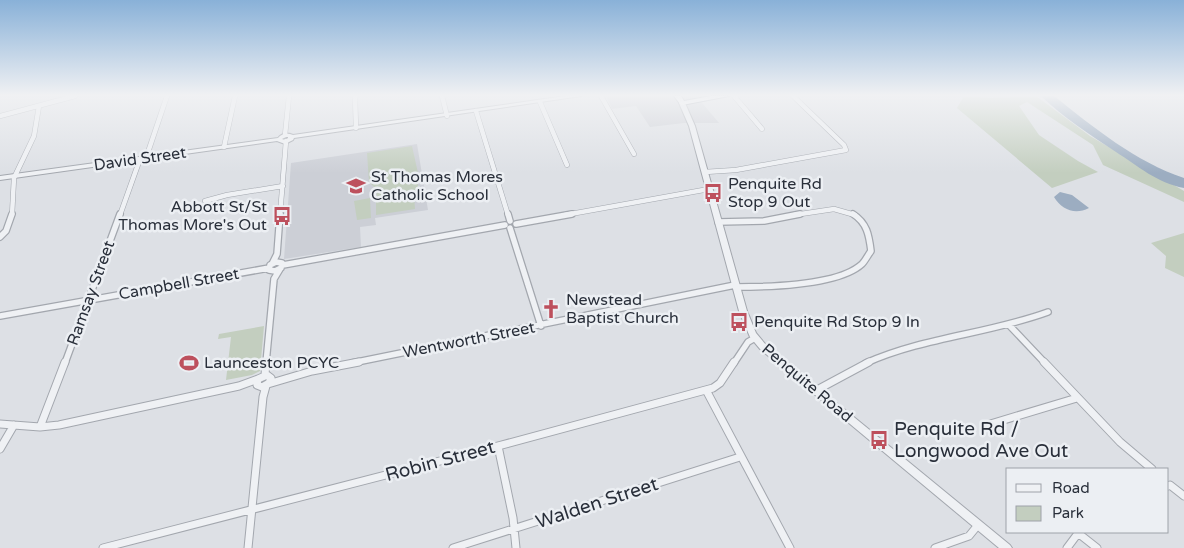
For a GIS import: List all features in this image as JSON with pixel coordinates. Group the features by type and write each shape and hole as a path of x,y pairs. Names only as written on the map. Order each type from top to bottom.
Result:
{"street":[{"path":"0,237 6,231 13,213 16,176 34,136 36,122"},
{"name":"Ramsay Street","path":"40,427 157,122"},
{"path":"224,147 229,122"},
{"path":"274,279 270,267 277,254 288,122"},
{"path":"356,122 356,128"},
{"path":"288,138 405,122"},
{"path":"479,122 541,326"},
{"path":"548,122 567,165"},
{"path":"616,122 634,154"},
{"name":"Penquite Road","path":"691,122 692,126"},
{"name":"Penquite Road","path":"691,122 736,286 747,321 755,338 815,391 1006,548"},
{"path":"756,122 762,129"},
{"path":"705,172 736,170 846,150 818,122"},
{"name":"David Street","path":"0,178 288,138"},
{"path":"205,201 227,195 283,186"},
{"path":"281,266 709,189"},
{"name":"Wentworth Street","path":"0,424 40,427 59,425 239,386 736,286 787,286 849,272 865,262 869,255 872,239 866,225 860,218 848,212 835,209 758,222 718,222"},
{"path":"248,548 274,279 281,266 277,254"},
{"name":"Campbell Street","path":"0,316 281,266"},
{"path":"815,391 856,366 893,352 946,338 1010,326 1048,312"},
{"path":"1010,326 1120,442 1151,468"},
{"name":"Robin Street","path":"103,548 706,390 720,383 748,342 755,338"},
{"path":"706,390 790,548"},
{"path":"987,425 1077,398"},
{"path":"0,449 14,425"},
{"path":"498,446 516,548"},
{"name":"Walden Street","path":"453,548 740,457"},
{"path":"1169,484 1184,496"},
{"path":"935,548 969,536 978,525"},
{"path":"1067,548 1078,533"},
{"path":"1080,533 1098,548"}],"shaded area":[{"path":"646,122 719,123 684,123 650,127"},
{"name":"St Thomas Mores Catholic School","path":"417,144 428,210 375,218 376,225 360,227 361,247 284,259 291,163"}],"green space":[{"path":"973,122 1030,122 1039,135 1098,172 1052,188"},
{"path":"1057,122 1071,122 1090,136 1184,191 1184,202 1103,165 1093,145"},
{"path":"412,146 418,173 418,192 377,198 376,189 369,182 367,153"},
{"path":"414,195 415,209 376,215 376,201"},
{"path":"370,198 371,218 357,220 354,201"},
{"path":"1184,233 1184,277 1165,268 1166,256 1151,243"},
{"path":"264,326 260,371 252,375 226,380 231,337 218,339 219,334"}],"water":[{"path":"1072,122 1088,122 1116,143 1149,163 1184,178 1184,188 1156,178"},
{"path":"1060,192 1072,195 1089,208 1074,211 1065,208 1054,197"}],"place":[{"name":"St Thomas Mores Catholic School","path":"356,186"},
{"name":"Penquite Rd Stop 9 Out","path":"713,193"},
{"name":"Abbott St/St Thomas More's Out","path":"282,216"},
{"name":"Newstead Baptist Church","path":"551,309"},
{"name":"Penquite Rd Stop 9 In","path":"739,322"},
{"name":"Launceston PCYC","path":"189,363"},
{"name":"Penquite Rd / Longwood Ave Out","path":"879,440"}]}
